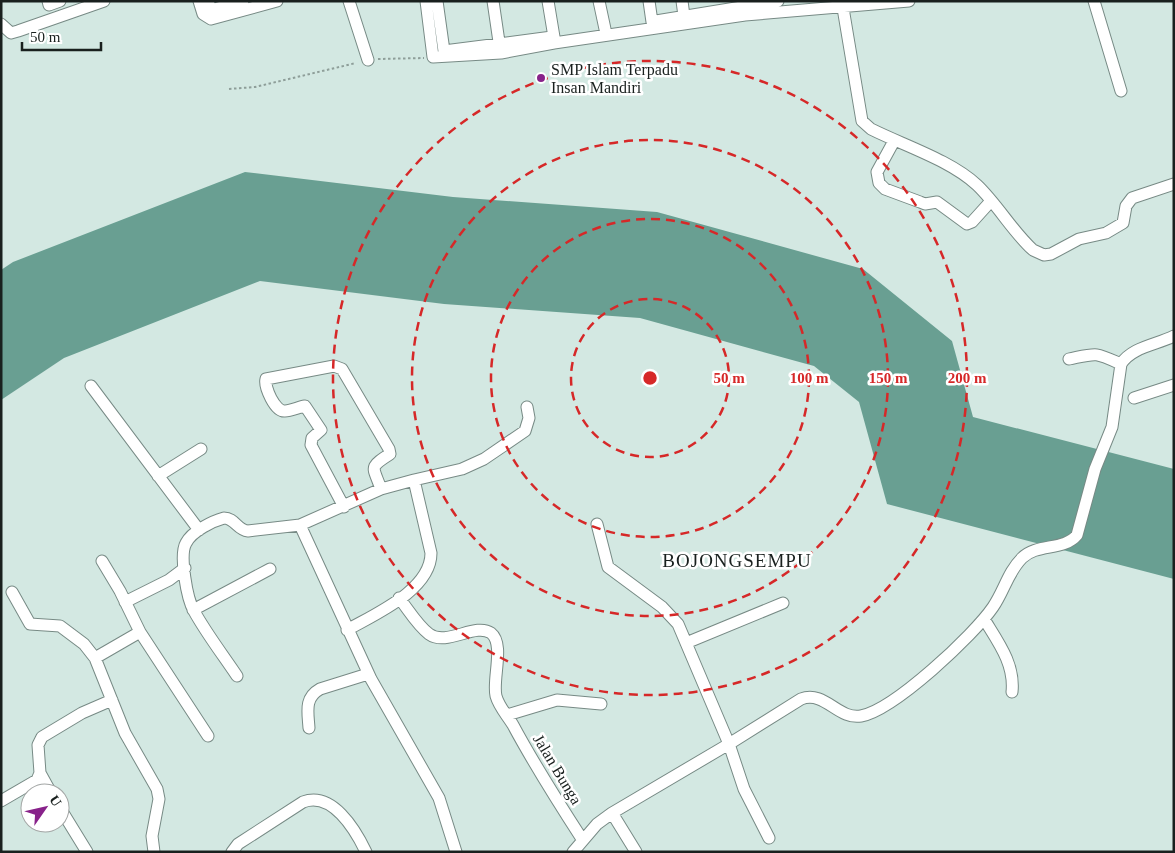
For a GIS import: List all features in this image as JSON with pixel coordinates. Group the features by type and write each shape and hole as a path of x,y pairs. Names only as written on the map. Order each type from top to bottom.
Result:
{"street":[{"path":"48,1 49,5 60,1"},
{"path":"1,24 11,33 104,1"},
{"path":"199,1 203,14 211,19 277,1"},
{"path":"208,1 211,10 243,1"},
{"path":"349,1 368,60"},
{"path":"426,1 433,57 501,53 554,43 745,15 909,1"},
{"path":"437,1 444,51 652,22 740,4 778,1"},
{"path":"493,1 499,42"},
{"path":"548,1 554,36"},
{"path":"599,1 605,29"},
{"path":"649,1 652,22"},
{"path":"682,1 684,16"},
{"path":"1094,1 1121,91"},
{"path":"843,8 862,121 871,129 894,141 950,166 977,185 1033,250 1044,255 1051,254 1084,237 1106,233 1123,223 1126,206 1132,198 1174,184"},
{"path":"894,141 878,172 879,183 885,189 925,204 937,202 967,224 972,222 991,200"},
{"path":"572,852 582,839 612,812 807,697 821,699 849,715 861,716 880,708 908,689 969,636 984,619 1015,566 1023,557 1034,551 1069,543 1077,536 1095,469 1112,427 1121,364 1125,358 1136,350 1174,336"},
{"path":"1069,360 1101,354 1121,364"},
{"path":"344,507 311,445 312,438 321,430 304,406 286,412 278,409 266,388 266,379 328,367 337,366 342,369 389,449 390,454 375,464 373,468 381,489"},
{"path":"1134,398 1174,385"},
{"path":"91,386 199,530"},
{"path":"237,676 193,610 185,568 185,543 199,530 224,518 232,519 240,529 248,531 300,526 381,489 462,469 484,459 525,430 529,418 527,407"},
{"path":"158,476 201,448"},
{"path":"346,630 399,598 419,583 431,563 431,553 414,480"},
{"path":"597,524 608,567 672,615 678,624 730,744 744,789 770,838"},
{"path":"300,526 346,630 368,674 433,785 444,810 456,852"},
{"path":"102,561 126,602 140,632 208,736"},
{"path":"126,602 170,580 185,568"},
{"path":"193,610 270,569"},
{"path":"12,592 29,623 60,626 84,644 95,658 125,733 157,789 157,811 152,830 154,852"},
{"name":"Jalan Bunga","path":"399,598 429,634 441,639 482,630 491,633 496,641 498,651 494,684 496,696 541,776 582,839"},
{"path":"686,643 783,604"},
{"path":"984,619 1010,665 1013,679 1012,692"},
{"path":"95,658 140,632"},
{"path":"308,728 308,702 312,694 320,689 368,674"},
{"path":"46,783 40,773 38,745 42,737 82,713 112,700"},
{"path":"507,715 556,700 601,704"},
{"path":"1,801 34,783 40,773"},
{"path":"232,852 238,844 303,802 315,799 329,802 349,825 366,852"},
{"path":"612,812 636,852"},
{"path":"70,824 87,852"}],"path":[{"path":"229,88 254,87 368,60 433,57"}],"shaded area":[{"path":"245,172 453,197 657,212 863,269 952,341 973,417 1174,469 1174,579 887,504 859,402 814,366 640,318 444,304 260,281 64,358 1,400 1,270 13,262"}],"place":[{"name":"SMP Islam Terpadu Insan Mandiri","path":"541,78"}],"district":[{"name":"BOJONGSEMPU","path":"737,560"}]}
